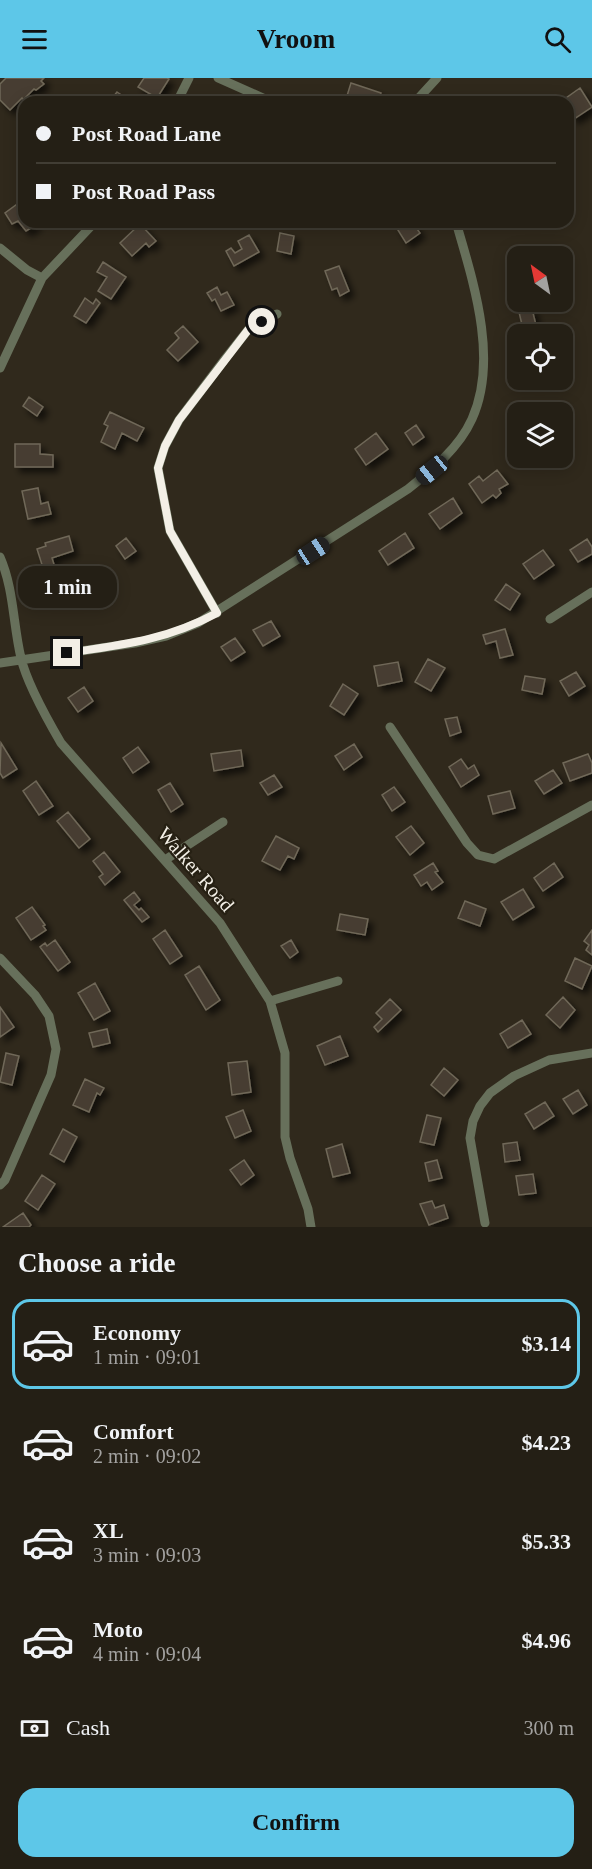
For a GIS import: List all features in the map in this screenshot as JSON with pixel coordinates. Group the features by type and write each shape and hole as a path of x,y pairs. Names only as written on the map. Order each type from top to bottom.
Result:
{"street":[{"path":"180,96 189,78"},
{"path":"218,78 258,96"},
{"path":"420,96 437,78"},
{"path":"0,368 42,278 89,228"},
{"path":"0,663 135,643 166,636 198,623 408,489 432,470 455,446 472,418 485,363 483,334 458,228"},
{"path":"0,248 27,270 42,278"},
{"path":"217,613 170,531 158,468 165,446 179,420 225,359 248,330 277,314"},
{"name":"Walker Road","path":"0,557 5,568 21,659 43,712 61,743 220,924 270,1001 285,1053 285,1137 308,1209 311,1227"},
{"path":"550,619 592,592"},
{"path":"390,727 467,843 478,855 494,859 592,804"},
{"path":"165,860 224,822"},
{"path":"0,958 35,995 49,1016 56,1049 51,1075 5,1180 0,1185"},
{"path":"270,1001 338,981"},
{"path":"485,1223 470,1138 473,1121 480,1106 490,1093 513,1076 549,1060 592,1053"}],"building":[{"path":"6,78 44,78 41,81 44,84 36,90 34,89 27,96 18,96 18,102 10,110 0,100 0,84"},
{"path":"144,78 169,79 158,96 154,96 138,87"},
{"path":"351,83 381,93 380,96 347,96"},
{"path":"580,88 592,107 574,119 574,96 569,96"},
{"path":"18,203 18,221 12,224 5,213"},
{"path":"136,228 144,228 156,241 149,247 146,243 132,256 120,243"},
{"path":"397,228 416,228 420,233 406,243"},
{"path":"280,233 294,236 291,254 277,251"},
{"path":"249,235 259,252 234,266 226,251 231,248 235,253 242,249 238,241"},
{"path":"103,262 126,277 111,299 98,291 107,277 97,272"},
{"path":"339,266 349,291 340,296 337,288 332,290 325,271"},
{"path":"217,287 221,295 227,292 234,305 221,311 215,299 212,301 207,293"},
{"path":"85,298 93,304 96,299 100,303 86,323 74,316"},
{"path":"519,312 533,312 536,324 522,324"},
{"path":"183,326 198,342 178,361 167,350 179,338 175,333"},
{"path":"29,397 43,407 37,416 23,406"},
{"path":"110,412 144,428 137,441 122,433 115,449 101,442 108,426 104,424"},
{"path":"416,425 424,437 413,445 405,433"},
{"path":"376,433 388,449 366,465 355,449"},
{"path":"15,444 40,444 40,454 53,455 53,467 15,467"},
{"path":"497,470 508,484 499,489 501,493 496,498 493,495 482,503 469,484 479,476 483,481"},
{"path":"38,488 41,504 48,502 51,514 28,519 22,491"},
{"path":"453,498 462,513 440,529 429,514"},
{"path":"405,533 414,548 388,565 379,551"},
{"path":"69,536 73,551 52,558 56,571 45,574 37,549 46,546 45,543"},
{"path":"126,538 136,551 125,559 116,546"},
{"path":"587,539 592,547 592,554 578,562 570,550"},
{"path":"543,550 554,565 534,579 523,564"},
{"path":"506,584 520,594 510,610 495,600"},
{"path":"271,621 280,636 263,646 253,630"},
{"path":"505,629 513,655 500,658 496,641 486,644 483,635"},
{"path":"235,638 245,652 231,661 221,647"},
{"path":"428,659 445,668 431,691 415,682"},
{"path":"398,662 402,681 378,686 374,666"},
{"path":"576,672 585,686 569,696 560,681"},
{"path":"525,676 545,679 542,694 522,690"},
{"path":"343,684 358,694 344,715 330,706"},
{"path":"84,687 93,701 78,712 68,698"},
{"path":"457,717 461,732 450,736 445,719"},
{"path":"1,743 17,769 3,778 0,773"},
{"path":"354,744 362,757 344,770 335,756"},
{"path":"138,747 149,762 133,773 123,758"},
{"path":"241,750 243,766 214,771 211,754"},
{"path":"588,754 592,763 592,773 570,781 563,763"},
{"path":"461,759 468,769 474,765 479,775 461,787 449,767"},
{"path":"553,770 562,783 544,794 535,781"},
{"path":"274,775 282,787 268,795 260,783"},
{"path":"36,781 53,806 39,815 23,791"},
{"path":"170,783 183,804 171,812 158,790"},
{"path":"394,787 405,802 392,811 382,795"},
{"path":"510,791 515,808 493,814 488,796"},
{"path":"68,812 90,839 79,848 57,821"},
{"path":"411,826 424,843 410,855 396,837"},
{"path":"276,836 299,848 294,859 288,856 280,870 262,861"},
{"path":"104,852 120,872 105,885 99,877 103,874 93,861"},
{"path":"433,863 438,871 435,872 443,882 432,890 427,882 421,886 414,875"},
{"path":"554,863 563,877 543,891 534,878"},
{"path":"523,889 534,907 513,920 501,902"},
{"path":"134,892 140,900 134,905 139,910 141,908 149,917 142,922 124,900"},
{"path":"465,901 486,909 480,926 458,918"},
{"path":"32,907 46,930 31,940 16,918"},
{"path":"340,914 368,919 365,935 337,930"},
{"path":"165,930 182,956 170,964 153,939"},
{"path":"592,930 592,955 586,950 589,945 584,941"},
{"path":"55,940 70,962 58,971 40,947 45,943 47,946"},
{"path":"291,940 298,952 290,958 281,946"},
{"path":"575,958 592,966 582,989 565,981"},
{"path":"199,966 220,1000 206,1010 185,975"},
{"path":"95,983 110,1011 94,1020 78,993"},
{"path":"563,997 575,1010 560,1028 546,1015"},
{"path":"390,999 401,1010 378,1032 374,1027 382,1019 376,1013"},
{"path":"0,1007 14,1027 0,1037"},
{"path":"522,1020 531,1034 508,1048 500,1034"},
{"path":"107,1029 110,1043 93,1047 89,1033"},
{"path":"340,1036 348,1056 325,1065 317,1046"},
{"path":"6,1053 19,1056 12,1085 0,1082"},
{"path":"247,1061 251,1092 232,1095 228,1063"},
{"path":"444,1068 458,1080 444,1096 431,1085"},
{"path":"85,1079 104,1088 100,1095 97,1093 89,1112 73,1105"},
{"path":"578,1090 587,1105 573,1114 563,1099"},
{"path":"545,1102 554,1116 534,1129 525,1114"},
{"path":"243,1110 251,1131 235,1138 226,1117"},
{"path":"427,1115 441,1118 434,1145 420,1142"},
{"path":"63,1129 77,1137 64,1162 50,1154"},
{"path":"517,1142 520,1160 505,1162 503,1144"},
{"path":"342,1144 350,1173 333,1177 326,1149"},
{"path":"244,1160 254,1175 241,1185 230,1170"},
{"path":"437,1160 442,1178 429,1181 425,1163"},
{"path":"533,1174 536,1193 519,1195 516,1176"},
{"path":"42,1175 55,1184 38,1210 25,1201"},
{"path":"432,1201 435,1208 444,1205 448,1218 429,1225 420,1204"},
{"path":"23,1213 31,1225 29,1227 3,1227"}],"route":[{"path":"67,653 166,636 217,613 170,531 158,468 165,446 179,420 248,330 262,322"}]}
